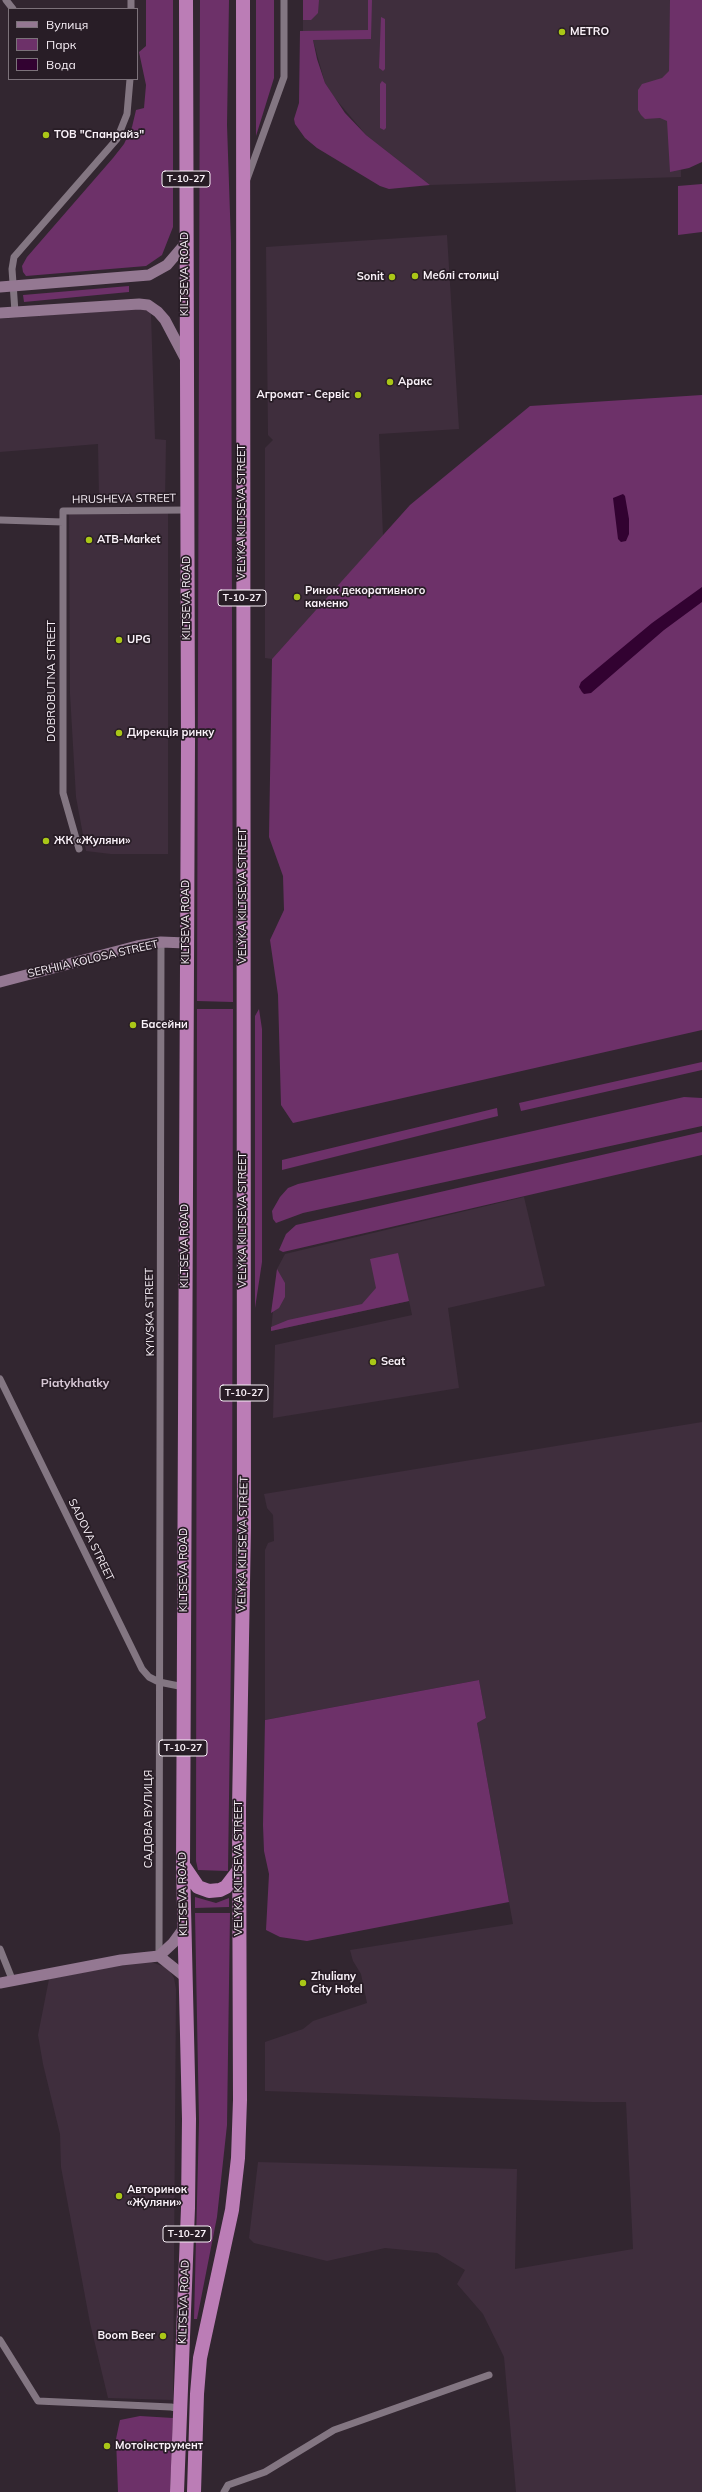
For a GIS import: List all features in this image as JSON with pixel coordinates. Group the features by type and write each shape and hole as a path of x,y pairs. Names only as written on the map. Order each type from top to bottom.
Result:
{"highway":[{"name":"KILTSEVA ROAD","path":"177,2492 182,2409 188,2171 183,1865 188,741 185,358 186,0"},
{"name":"Т-10-27","path":"242,194 243,0"},
{"name":"VELYKA KILTSEVA STREET","path":"226,2244 236,2183 238,2140 239,1870 244,1527 242,194"},
{"path":"183,1865 198,1887 208,1891 226,1887 239,1870"},
{"name":"KILTSEVA ROAD","path":"194,2492 197,2394 200,2358 226,2244"}],"street":[{"path":"6,0 12,8"},
{"path":"242,194 284,77 284,0"},
{"path":"15,312 14,257 117,139 127,114 130,80"},
{"path":"0,287 149,275 167,264 185,244"},
{"path":"0,313 138,304 148,306 158,312 165,320 185,358"},
{"name":"HRUSHEVA STREET","path":"63,511 186,510"},
{"name":"DOBROBUTNA STREET","path":"63,511 63,793 79,849"},
{"path":"0,520 63,522"},
{"name":"SERHIIA KOLOSA STREET","path":"0,982 135,947 161,942 186,943"},
{"name":"KYIVSKA STREET","path":"159,1682 162,1379 159,1170 161,942"},
{"name":"SADOVA STREET","path":"0,1379 135,1656 149,1677 159,1682 184,1687"},
{"name":"САДОВА ВУЛИЦЯ","path":"159,1682 159,1956"},
{"path":"0,1983 12,1979 121,1960 159,1956 173,1943 184,1928"},
{"path":"0,1949 12,1979"},
{"path":"159,1956 184,1976"},
{"path":"0,2340 38,2401 171,2407 182,2409"},
{"path":"224,2492 228,2485 264,2472 334,2430 489,2375"}],"shaded area":[{"path":"303,0 679,0 681,177 430,185 366,135 334,97 325,83 313,40 303,40"},
{"path":"447,235 459,429 379,434 383,536 272,659 265,658 265,448 273,440 268,435 266,247"},
{"path":"143,308 151,314 155,439 166,440 165,502 99,498 98,444 0,452 0,319"},
{"path":"168,513 168,854 111,854 86,851 76,797 70,694 69,514"},
{"path":"524,1197 545,1286 448,1308 459,1388 273,1418 275,1345 412,1315 409,1301 271,1331 277,1269 285,1254"},
{"path":"702,1422 702,2492 516,2492 504,2357 483,2314 457,2284 465,2270 437,2253 385,2248 327,2261 254,2243 249,2238 258,2162 517,2169 515,2269 633,2249 626,2102 265,2091 265,2042 303,2029 313,2021 367,2003 361,1974 353,1961 350,1950 513,1924 477,1723 486,1718 479,1680 265,1720 265,1550 268,1543 274,1541 273,1515 267,1508 264,1494"},
{"name":"Авторинок «Жуляни»","path":"151,1962 168,1968 174,1978 176,1989 173,2400 108,2398 90,2323 61,2167 60,2134 43,2064 38,2035 49,1979 131,1963"}],"green space":[{"path":"146,0 173,0 173,227 162,255 146,266 26,276 23,272 22,266 27,257 124,144 132,127 136,110 144,108 146,85 139,52 146,46"},
{"path":"200,0 229,0 227,125 231,243 233,1002 197,1001"},
{"path":"256,0 274,0 274,78 256,136"},
{"path":"303,0 319,0 318,13 311,20 303,20"},
{"path":"368,0 372,0 371,39 313,40 317,59 325,83 345,113 366,135 430,185 389,189 380,186 317,148 305,138 295,124 294,119 299,103 300,31 368,30"},
{"path":"670,0 702,0 702,162 689,168 670,172 667,121 660,118 645,119 641,115 638,110 638,90 642,84 662,78 669,71"},
{"path":"381,17 385,19 385,69 383,71 379,68"},
{"path":"382,81 386,84 386,128 384,130 380,128 380,84"},
{"path":"702,184 702,232 678,235 678,186"},
{"path":"129,286 129,292 24,302 23,295"},
{"path":"702,395 702,1030 293,1123 281,1105 278,995 270,940 284,910 283,876 269,837 272,659 410,505 530,406"},
{"path":"197,1009 233,1009 232,1582 228,1871 198,1870 196,1861"},
{"path":"259,1009 262,1029 262,1262 255,1308 255,1016"},
{"path":"702,1062 702,1070 521,1111 519,1103"},
{"path":"684,1097 702,1098 702,1126 303,1213 276,1223 273,1219 272,1211 280,1197 288,1188 298,1184"},
{"path":"497,1108 498,1116 282,1170 282,1160"},
{"path":"702,1132 702,1155 283,1252 279,1250 286,1234 296,1225"},
{"path":"398,1253 409,1301 271,1331 271,1327 288,1320 362,1304 376,1288 370,1259"},
{"path":"277,1269 285,1283 285,1297 279,1308 271,1313"},
{"path":"479,1680 486,1718 477,1723 509,1902 307,1941 280,1937 266,1930 269,1874 264,1851 263,1825 265,1720"},
{"path":"195,1897 216,1903 229,1898 229,1907 195,1908"},
{"path":"195,1913 230,1913 227,2125 217,2217 197,2319 194,2319 199,2122"},
{"path":"140,2416 173,2418 170,2492 118,2492 116,2439 120,2420"}],"water":[{"path":"623,494 625,496 629,519 629,534 626,541 621,542 618,539 613,498"},
{"path":"702,587 702,602 664,630 591,693 584,694 582,692 579,687 581,682 652,623"}],"place":[{"name":"METRO","path":"562,32"},
{"name":"ТОВ \"Спанрайз\"","path":"46,135"},
{"name":"Меблі столиці","path":"415,276"},
{"name":"Sonit","path":"392,277"},
{"name":"Аракс","path":"390,382"},
{"name":"Агромат - Сервіс","path":"358,395"},
{"name":"ATB-Market","path":"89,540"},
{"name":"Ринок декоративного каменю","path":"297,597"},
{"name":"UPG","path":"119,640"},
{"name":"Дирекція ринку","path":"119,733"},
{"name":"ЖК «Жуляни»","path":"46,841"},
{"name":"Басейни","path":"133,1025"},
{"name":"Seat","path":"373,1362"},
{"name":"Zhuliany City Hotel","path":"303,1983"},
{"name":"Авторинок «Жуляни»","path":"119,2196"},
{"name":"Boom Beer","path":"163,2336"},
{"name":"Мотоінструмент","path":"107,2446"}],"district":[{"name":"Piatykhatky","path":"75,1383"}]}
